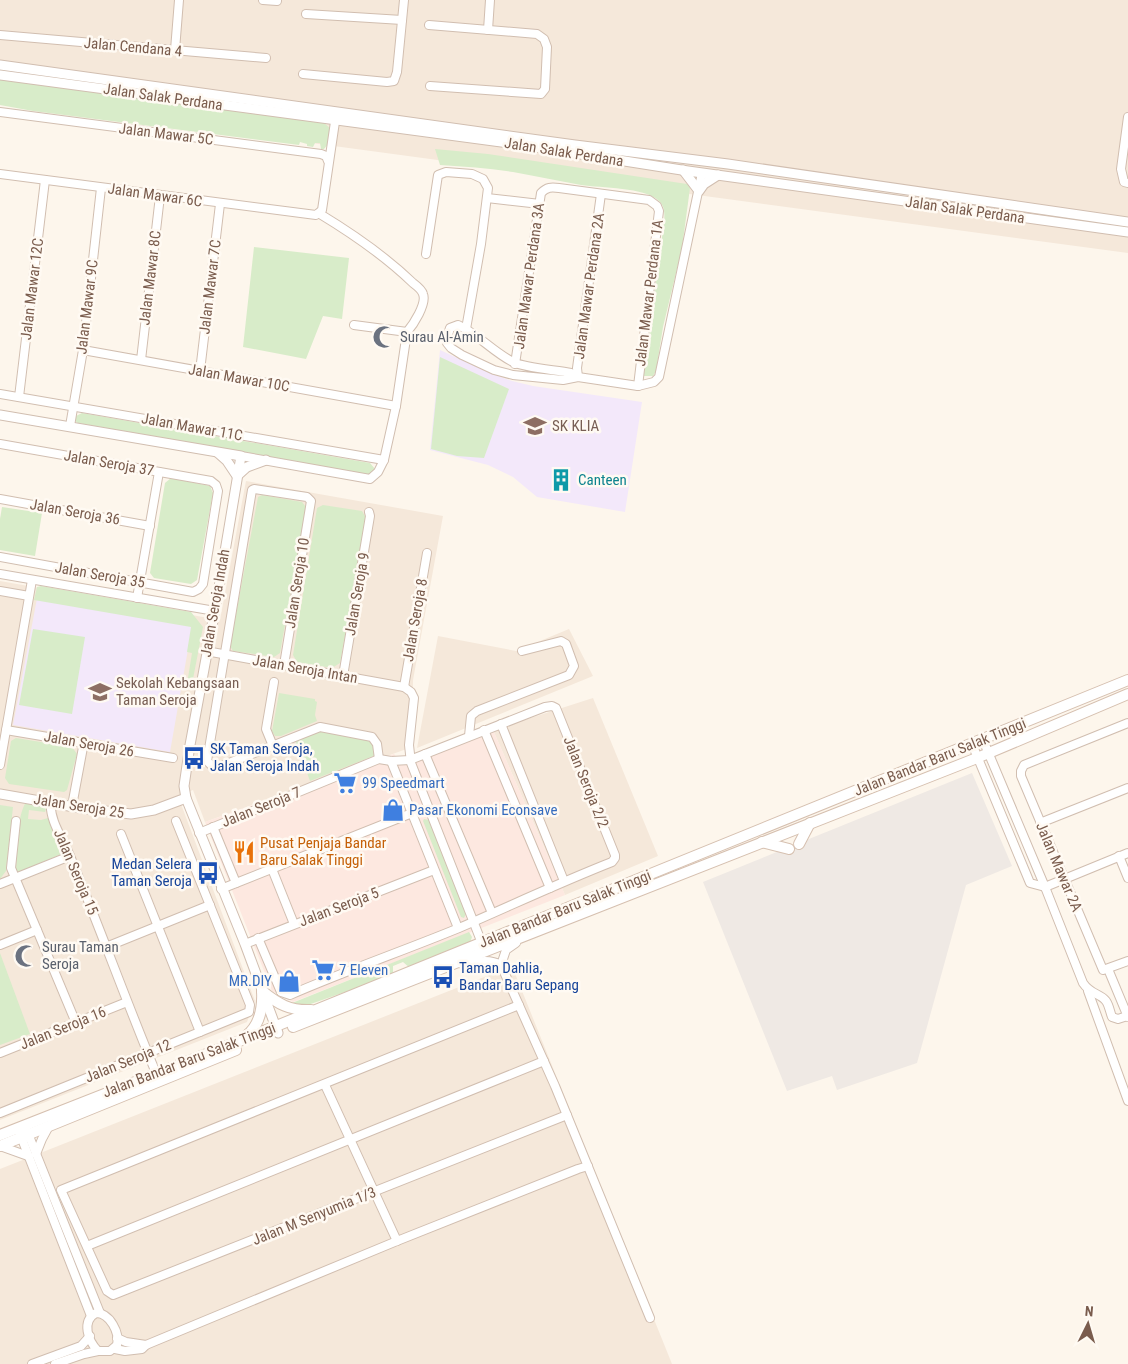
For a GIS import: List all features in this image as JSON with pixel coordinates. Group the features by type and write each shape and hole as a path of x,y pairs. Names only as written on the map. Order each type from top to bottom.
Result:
{"main road":[{"name":"Jalan Bandar Baru Salak Tinggi","path":"0,1134 237,1042 277,1030 316,1010 483,947 1128,680"},
{"name":"Jalan Bandar Baru Salak Tinggi","path":"0,1146 277,1030 448,966 483,947 539,930 977,758 1128,694"},
{"path":"799,844 810,823"},
{"path":"762,842 790,849"},
{"path":"262,991 287,1008 316,1010"},
{"path":"237,1042 252,1031 257,1023 263,1004 262,991"}],"street":[{"path":"175,50 179,0"},
{"path":"262,0 277,1"},
{"path":"303,74 387,82 394,81 397,72 404,0"},
{"path":"488,30 490,0"},
{"path":"306,14 402,20"},
{"path":"429,25 537,34 544,39 548,47 545,89 541,94 430,86"},
{"name":"Jalan Cendana 4","path":"0,36 266,58"},
{"name":"Jalan Salak Perdana","path":"0,65 702,173 1128,232"},
{"name":"Jalan Salak Perdana","path":"0,75 703,162 1128,222"},
{"name":"Jalan Mawar 5C","path":"0,112 321,154 326,156 328,161"},
{"path":"0,415 370,478 378,472 384,460 396,406 407,332 416,322 424,299 423,292 398,269 346,230 320,214 336,116"},
{"path":"1128,117 1121,169 1124,182 1128,183"},
{"path":"578,377 571,373 515,364 466,329 458,325 450,328 447,343 462,355 494,370 513,375 563,380 578,377 638,386 654,382 659,377 699,191 703,162"},
{"path":"683,170 699,191"},
{"path":"426,254 438,176 446,172 472,174 484,179 488,188 487,198 466,329"},
{"name":"Jalan Mawar 6C","path":"0,174 220,204 310,215 320,214"},
{"path":"699,191 710,178 720,174"},
{"name":"Jalan Mawar 12C","path":"19,397 45,180"},
{"name":"Jalan Mawar 9C","path":"70,426 83,350 100,188"},
{"name":"Jalan Mawar Perdana 3A","path":"515,364 542,193 545,189 559,188 601,194"},
{"path":"916,203 917,192"},
{"name":"Jalan Mawar Perdana 1A","path":"601,194 653,202 659,211 638,386"},
{"name":"Jalan Mawar Perdana 2A","path":"578,377 601,194"},
{"name":"Jalan Mawar 8C","path":"141,360 160,196"},
{"path":"487,198 540,204"},
{"name":"Jalan Mawar 7C","path":"200,371 220,204"},
{"path":"354,325 407,332"},
{"name":"Jalan Mawar 10C","path":"83,350 396,406"},
{"name":"Jalan Mawar 11C","path":"0,394 384,460"},
{"name":"Jalan Seroja 37","path":"0,444 211,481 216,485 218,491 203,584 199,589"},
{"path":"216,451 228,461 237,476 247,467 266,460"},
{"name":"Jalan Seroja Indah","path":"241,456 184,786 186,798 199,833 277,1030"},
{"path":"137,598 160,472"},
{"name":"Jalan Seroja 10","path":"224,654 252,490 257,489 307,497 311,501 284,665"},
{"name":"Jalan Seroja 36","path":"0,499 150,526"},
{"name":"Jalan Seroja 9","path":"343,676 370,516 369,512"},
{"name":"Jalan Seroja 8","path":"404,687 427,553"},
{"name":"Jalan Seroja 35","path":"0,558 193,592 199,589"},
{"path":"0,574 215,611"},
{"path":"0,765 32,580"},
{"path":"0,591 28,596"},
{"path":"469,736 471,716 476,711 569,675 574,666 566,644 561,641 522,651"},
{"name":"Jalan Seroja Intan","path":"206,651 404,687"},
{"path":"224,654 207,761 211,765 219,767 320,727 372,737 376,744 379,759 391,761 410,760 501,724 564,881 473,922 342,972 290,995 281,992 258,938"},
{"path":"273,746 266,729 274,682"},
{"path":"404,687 411,692 414,698 409,745 410,760 483,947"},
{"name":"Jalan Seroja 2/2","path":"501,724 545,707 552,706 556,708 616,855 612,862 564,881"},
{"name":"Jalan Mawar 2A","path":"1128,723 1024,765 1021,771 1021,776 1064,879 1128,1016"},
{"name":"Jalan Seroja 26","path":"6,730 173,758"},
{"path":"484,730 550,888"},
{"path":"983,740 1083,983 1088,991 1128,1101"},
{"path":"72,806 84,742"},
{"path":"972,744 1030,883 1045,887 1128,853"},
{"path":"425,754 492,913"},
{"name":"Jalan Seroja 7","path":"199,833 379,759"},
{"path":"391,761 458,928"},
{"path":"1040,822 1128,788"},
{"name":"Jalan Seroja 25","path":"0,794 131,814 143,813 186,798"},
{"name":"Jalan Seroja 15","path":"51,802 50,811 70,856 156,1073"},
{"path":"221,889 412,813"},
{"path":"16,820 11,868 76,1023"},
{"path":"106,947 210,905 176,821"},
{"path":"213,827 236,883"},
{"path":"121,834 200,1032"},
{"path":"0,884 70,856"},
{"path":"1119,856 1128,878"},
{"path":"272,869 294,924"},
{"name":"Jalan Seroja 5","path":"244,944 434,870"},
{"name":"Jalan Seroja 12","path":"0,1113 249,1012 250,1005 210,905"},
{"path":"0,945 37,930"},
{"path":"500,965 508,948 539,930"},
{"path":"448,966 485,960 494,961 500,965 544,1061 650,1318"},
{"path":"1106,969 1128,961"},
{"path":"1088,991 1107,1002 1112,1016 1118,1019 1128,1016"},
{"name":"Jalan Seroja 16","path":"0,1053 127,1002"},
{"path":"519,1005 325,1085 136,1158 61,1190 87,1246 544,1061"},
{"path":"325,1085 397,1241"},
{"name":"Jalan M Senyumia 1/3","path":"87,1246 107,1291 114,1295 567,1116"},
{"path":"21,1126 92,1316"},
{"path":"32,1155 49,1126"},
{"path":"0,1146 32,1155"},
{"path":"32,1155 100,1313 109,1318 118,1341 115,1349"},
{"path":"55,1364 98,1351 104,1352 115,1349 136,1351 142,1349 146,1345 397,1241 588,1166"},
{"path":"98,1351 90,1336 87,1322 92,1316 100,1313"},
{"path":"32,1364 81,1346 90,1336"},
{"path":"117,1338 126,1342 146,1345"}],"shaded area":[{"path":"0,0 1128,0 1128,253 0,101"},
{"name":"SK KLIA","path":"440,350 512,381 533,386 642,402 625,512 537,497 513,477 488,465 430,450"},
{"path":"246,481 443,516 413,680 412,747 205,822 193,790 178,796 255,1001 247,1022 0,1120 0,581 220,620"},
{"name":"Sekolah Kebangsaan Taman Seroja","path":"39,588 194,615 170,752 13,725"},
{"path":"569,629 593,676 417,748 438,636 516,651"},
{"path":"593,698 658,856 565,895 493,730"},
{"path":"493,730 565,895 293,1002 272,991 205,822 394,754 402,764"},
{"path":"972,773 1012,866 966,885 917,1063 837,1090 832,1076 787,1091 703,882"},
{"path":"512,966 672,1364 0,1364 0,1169"}],"green space":[{"path":"0,78 324,123 331,129 329,143 324,149 321,149 320,143 315,143 313,147 300,142 299,145 33,111 0,105"},
{"path":"435,149 488,154 687,184 690,188 682,248 663,327 656,371 653,376 643,376 664,222 662,204 652,196 644,193 622,189 581,185 504,171 440,165"},
{"path":"254,247 349,258 342,319 323,316 306,359 243,347"},
{"path":"440,357 509,389 484,458 457,456 431,449"},
{"path":"82,413 370,463 375,469 372,475 366,475 78,423 75,421 76,416"},
{"path":"171,478 210,486 213,493 197,580 191,584 154,578 150,573 165,483"},
{"path":"262,495 302,502 306,507 280,653 274,657 233,651 230,646 258,497"},
{"path":"323,505 362,511 366,518 340,663 332,668 297,662 293,655 317,508"},
{"path":"2,507 42,513 35,556 0,550"},
{"path":"41,586 191,612 203,627 193,679 187,684 192,653 187,652 191,627 34,600 37,587"},
{"path":"33,629 85,637 72,714 19,705"},
{"path":"279,693 315,699 317,702 315,715 317,721 281,736 275,736 272,731"},
{"path":"322,731 365,739 373,746 376,755 310,781 295,740"},
{"path":"16,738 72,747 77,754 67,790 64,792 9,784 5,778 11,741"},
{"path":"26,802 40,805 46,809 45,812 29,810 28,819 41,820 48,818 62,851 61,854 18,873 16,869 19,825"},
{"path":"0,805 13,807 6,871 0,879"},
{"path":"424,819 429,820 466,914 464,918 461,917 423,821"},
{"path":"469,932 472,937 470,943 410,968 403,962 393,966 393,975 350,993 345,992 305,1006 287,1005"},
{"path":"0,953 30,1034 0,1045"}],"place":[{"name":"Surau Al-Amin","path":"384,337"},
{"name":"SK KLIA","path":"535,426"},
{"name":"Canteen","path":"561,480"},
{"name":"Sekolah Kebangsaan Taman Seroja","path":"100,692"},
{"name":"SK Taman Seroja, Jalan Seroja Indah","path":"194,758"},
{"name":"99 Speedmart","path":"345,783"},
{"name":"Pasar Ekonomi Econsave","path":"393,810"},
{"name":"Pusat Penjaja Bandar Baru Salak Tinggi","path":"244,852"},
{"name":"Medan Selera Taman Seroja","path":"208,873"},
{"name":"Surau Taman Seroja","path":"26,956"},
{"name":"7 Eleven","path":"323,970"},
{"name":"Taman Dahlia, Bandar Baru Sepang","path":"443,977"},
{"name":"MR.DIY","path":"289,981"}]}
